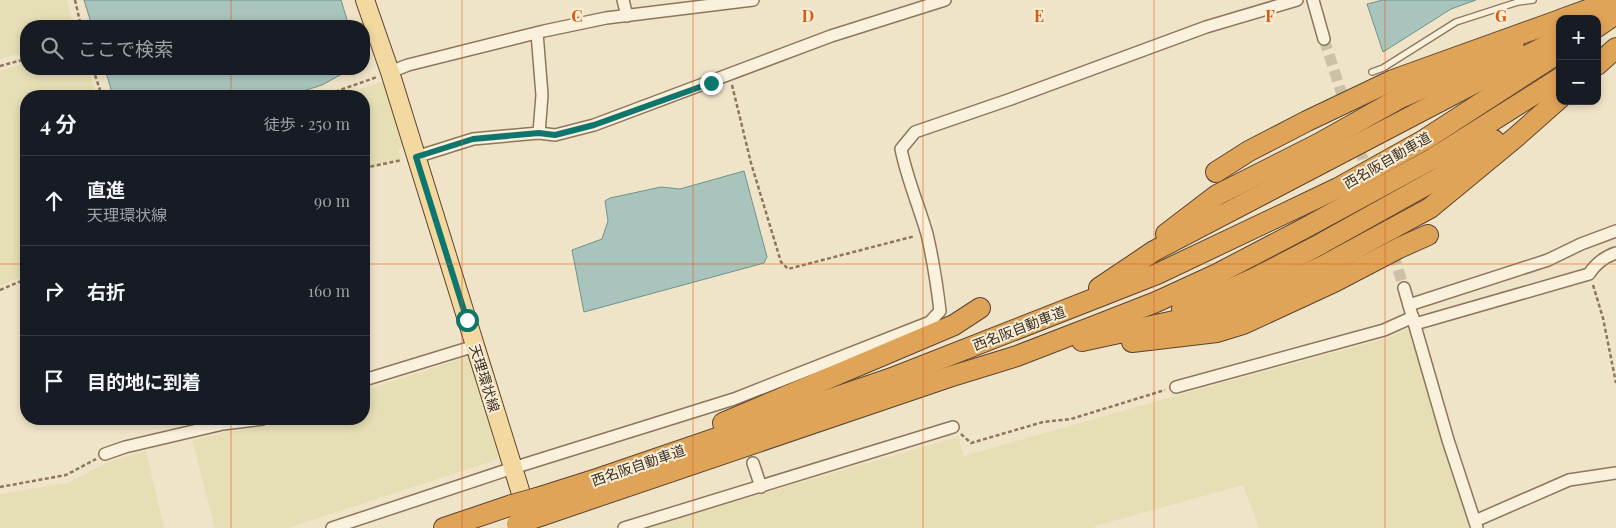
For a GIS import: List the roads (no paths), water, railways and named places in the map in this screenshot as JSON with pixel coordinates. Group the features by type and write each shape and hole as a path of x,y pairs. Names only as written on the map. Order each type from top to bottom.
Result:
{"highway":[{"path":"1587,15 1616,7"},
{"path":"1593,15 1616,7"},
{"path":"1597,15 1616,7"},
{"path":"1579,15 1616,7"},
{"path":"1601,20 1616,7"},
{"path":"1556,21 1393,80 1291,129 1249,151 1216,172 1249,162 1397,88 1492,56 1556,26"},
{"path":"1109,282 1156,242 1217,195 1318,144 1400,98 1556,30"},
{"path":"1156,242 1406,106 1556,35"},
{"path":"1048,318 1109,282 1154,251 1556,41"},
{"path":"1048,318 1154,259 1330,171 1556,45"},
{"path":"1601,57 1616,46"},
{"path":"1048,318 1334,180 1556,49"},
{"name":"西名阪自動車道","path":"524,516 600,478 892,378 1157,274 1338,188 1424,140 1556,55"},
{"name":"西名阪自動車道","path":"444,528 524,516 1017,356 1156,302 1226,269 1432,159 1556,81"},
{"path":"1017,356 1178,304 1237,278 1311,239 1425,174 1501,126 1556,87"},
{"path":"1017,356 1195,305 1253,279 1439,178 1508,130 1556,93"},
{"path":"1017,356 1229,301 1409,209 1512,134 1556,97"},
{"path":"1017,356 1230,309 1324,265 1430,208 1556,102"},
{"path":"1017,356 1236,315 1276,299 1394,240 1428,235"},
{"path":"600,478 614,464 707,430 954,325 980,308"}],"main road":[{"name":"天理環状線","path":"365,0 390,72 514,468 524,516"}],"street":[{"path":"623,0 627,16"},
{"path":"390,72 408,65 606,18 710,3 753,0"},
{"path":"416,157 473,139 539,133 555,135 594,125 832,36 944,0"},
{"path":"332,528 514,468 735,402 930,322 940,311 936,276 926,233 905,168 901,149 915,132 1012,99 1206,27 1297,0"},
{"path":"1313,0 1324,39"},
{"path":"537,33 542,94 539,133"},
{"path":"1409,305 1540,263 1581,244 1616,231"},
{"path":"1176,387 1589,274 1595,264 1608,256 1616,254"},
{"path":"1404,288 1448,440 1476,525 1570,480 1616,473"},
{"path":"370,378 475,346"},
{"path":"105,454 125,447 218,425"},
{"path":"624,528 953,427"},
{"path":"753,463 761,487"}],"lane":[{"path":"1372,72 1384,68 1456,22 1518,2 1533,0"}],"water":[{"path":"84,0 341,0 347,20 90,20"},
{"path":"1383,0 1476,0 1451,9 1383,52 1367,4"},
{"path":"107,75 340,75 322,85 307,90 111,90"},
{"path":"744,171 767,257 764,263 584,312 572,250 602,239 608,221 605,201 610,198 661,187 680,189"}],"tunnel":[{"path":"1324,39 1368,175"},
{"path":"1378,207 1404,288"}]}
